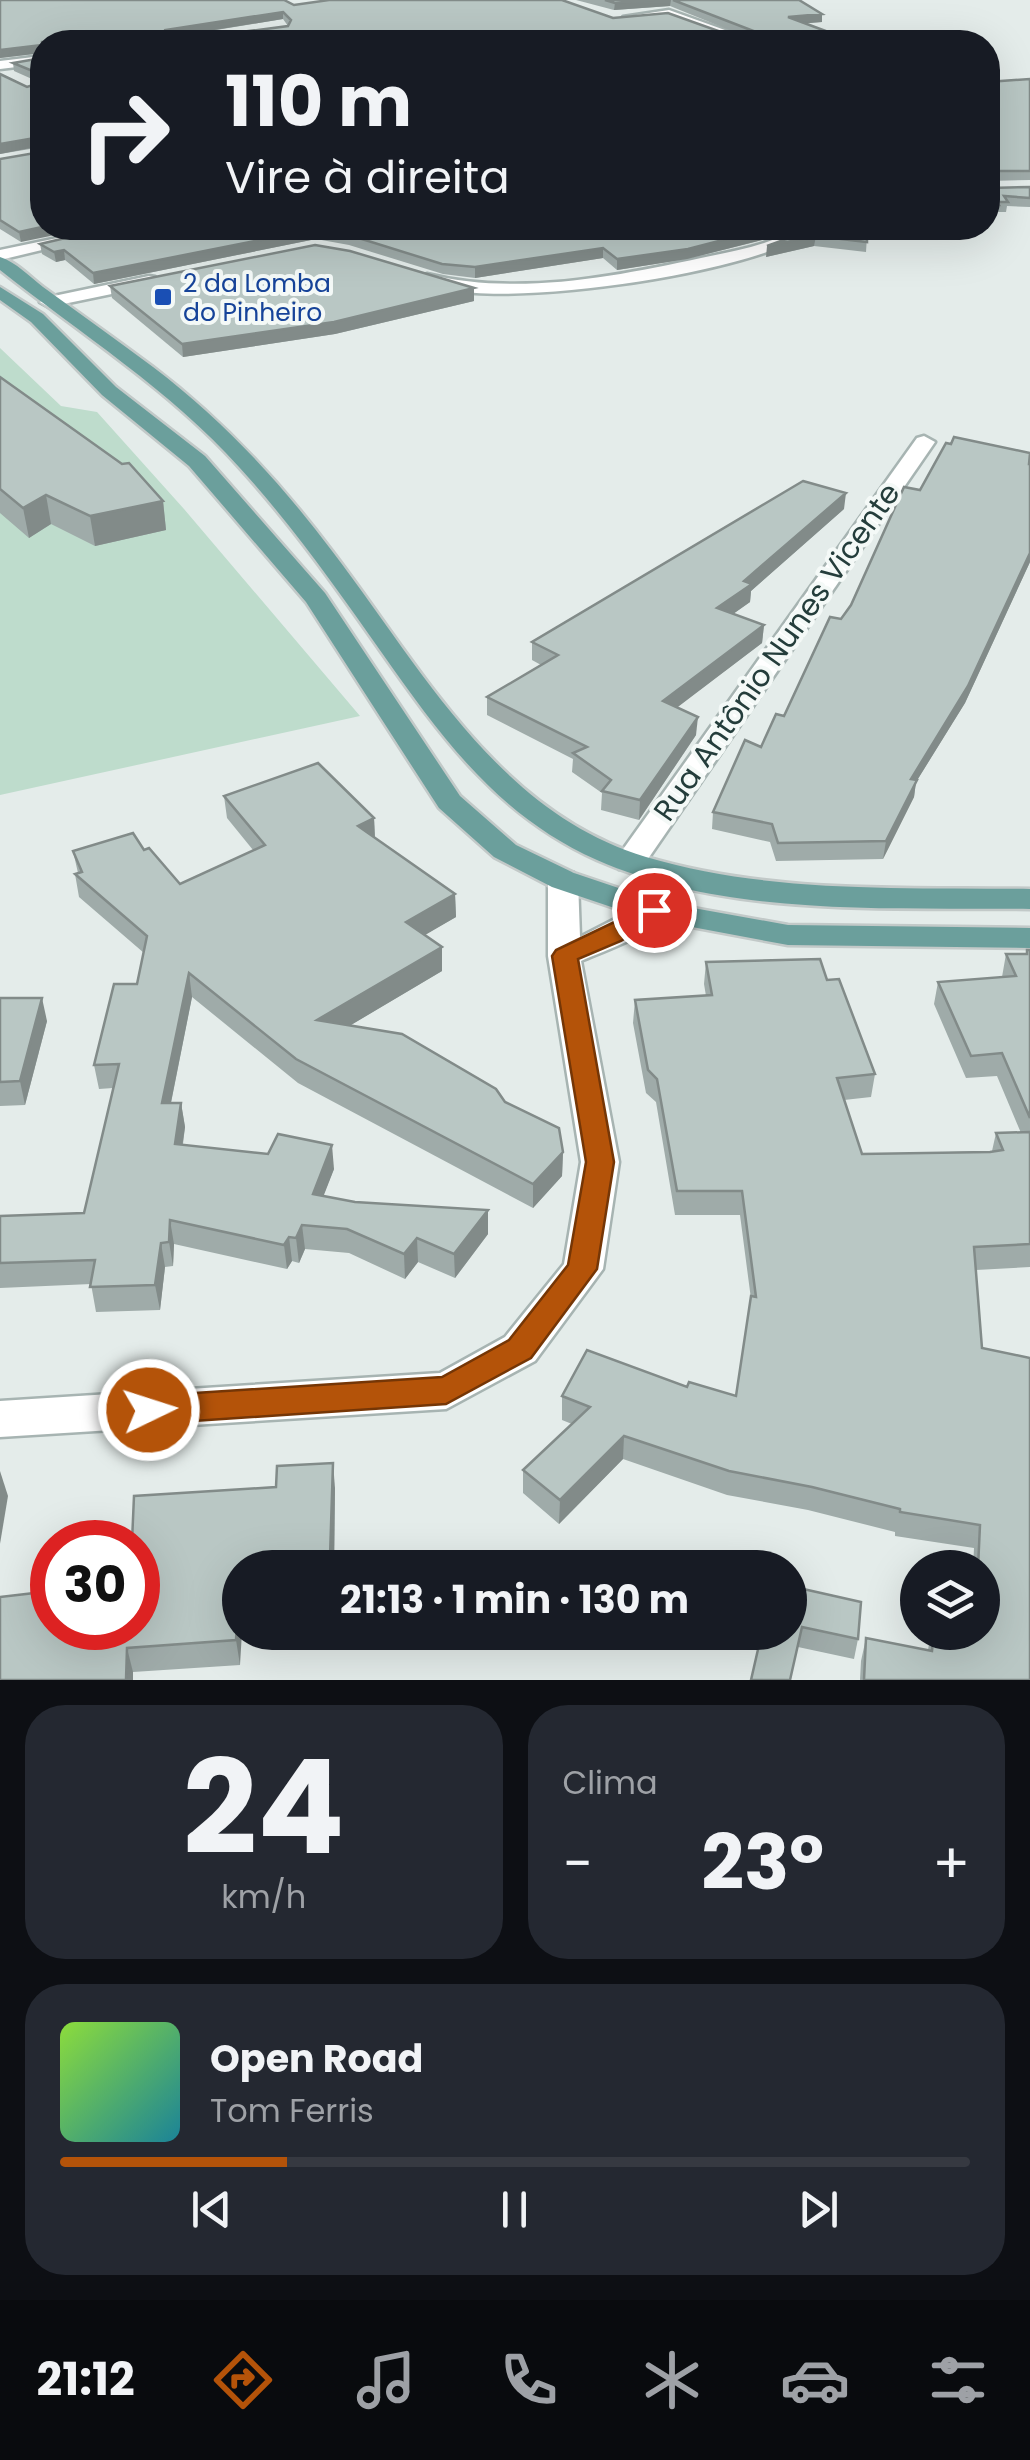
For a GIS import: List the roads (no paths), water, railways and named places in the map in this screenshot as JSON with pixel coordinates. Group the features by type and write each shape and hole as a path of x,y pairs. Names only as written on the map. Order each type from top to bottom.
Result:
{"main road":[{"path":"0,259 49,302 148,370 245,459 312,540 470,754 503,786 559,828 630,862 788,894 1030,899"},
{"path":"0,292 37,318 96,379 197,461 316,598 449,802 505,850 563,880 654,910 788,935 1030,938"},
{"path":"96,379 148,370"},
{"path":"124,403 172,393"}],"street":[{"path":"614,18 669,13 714,30"},
{"path":"0,69 30,63"},
{"path":"0,69 18,81"},
{"path":"0,259 77,240"},
{"path":"405,272 458,285 544,288 714,260 788,240"},
{"path":"49,302 164,278"},
{"name":"Rua Antônio Nunes Vicente","path":"630,862 924,442"},
{"path":"0,1419 446,1391 520,1349 582,1269 600,1162 564,956 563,880"},
{"path":"564,956 612,935 654,910"}],"place":[{"name":"2 da Lomba do Pinheiro","path":"163,297"}]}
